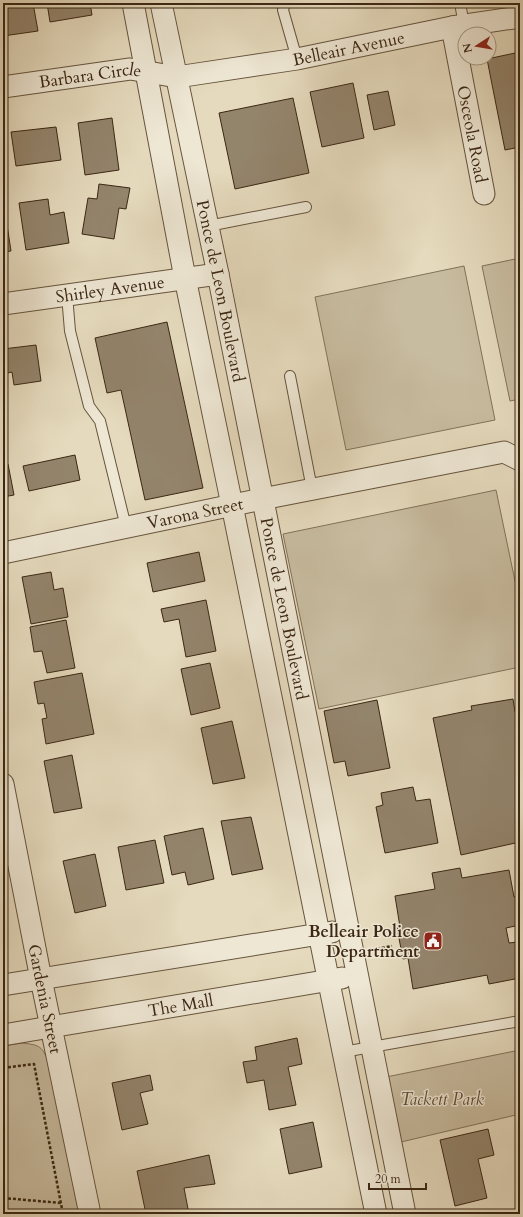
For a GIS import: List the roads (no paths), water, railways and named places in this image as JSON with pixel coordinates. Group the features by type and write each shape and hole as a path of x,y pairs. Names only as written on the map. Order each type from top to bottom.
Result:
{"street":[{"name":"Ponce de Leon Boulevard","path":"133,3 185,278 376,1214"},
{"name":"Ponce de Leon Boulevard","path":"161,3 218,274 405,1214"},
{"name":"Belleair Avenue","path":"458,26 520,17"},
{"name":"Belleair Avenue","path":"177,77 297,59 457,26"},
{"name":"Osceola Road","path":"464,66 484,194"},
{"name":"Barbara Circle","path":"3,87 130,69 177,77"},
{"name":"Shirley Avenue","path":"3,304 218,274"},
{"name":"Varona Street","path":"3,553 312,489 512,456"},
{"name":"Gardenia Street","path":"3,784 41,979 90,1214"},
{"path":"3,985 348,929"},
{"name":"The Mall","path":"3,1035 358,976"}],"lane":[{"path":"285,3 283,10 297,59"},
{"path":"458,26 460,3"},
{"path":"208,226 306,207"},
{"path":"67,295 70,331 89,406 100,421 126,527"},
{"path":"290,376 312,489"},
{"path":"343,1052 520,1021"}],"place":[{"name":"Belleair Police Department","path":"433,941"}],"park label":[{"name":"Tackett Park","path":"442,1099"}]}
